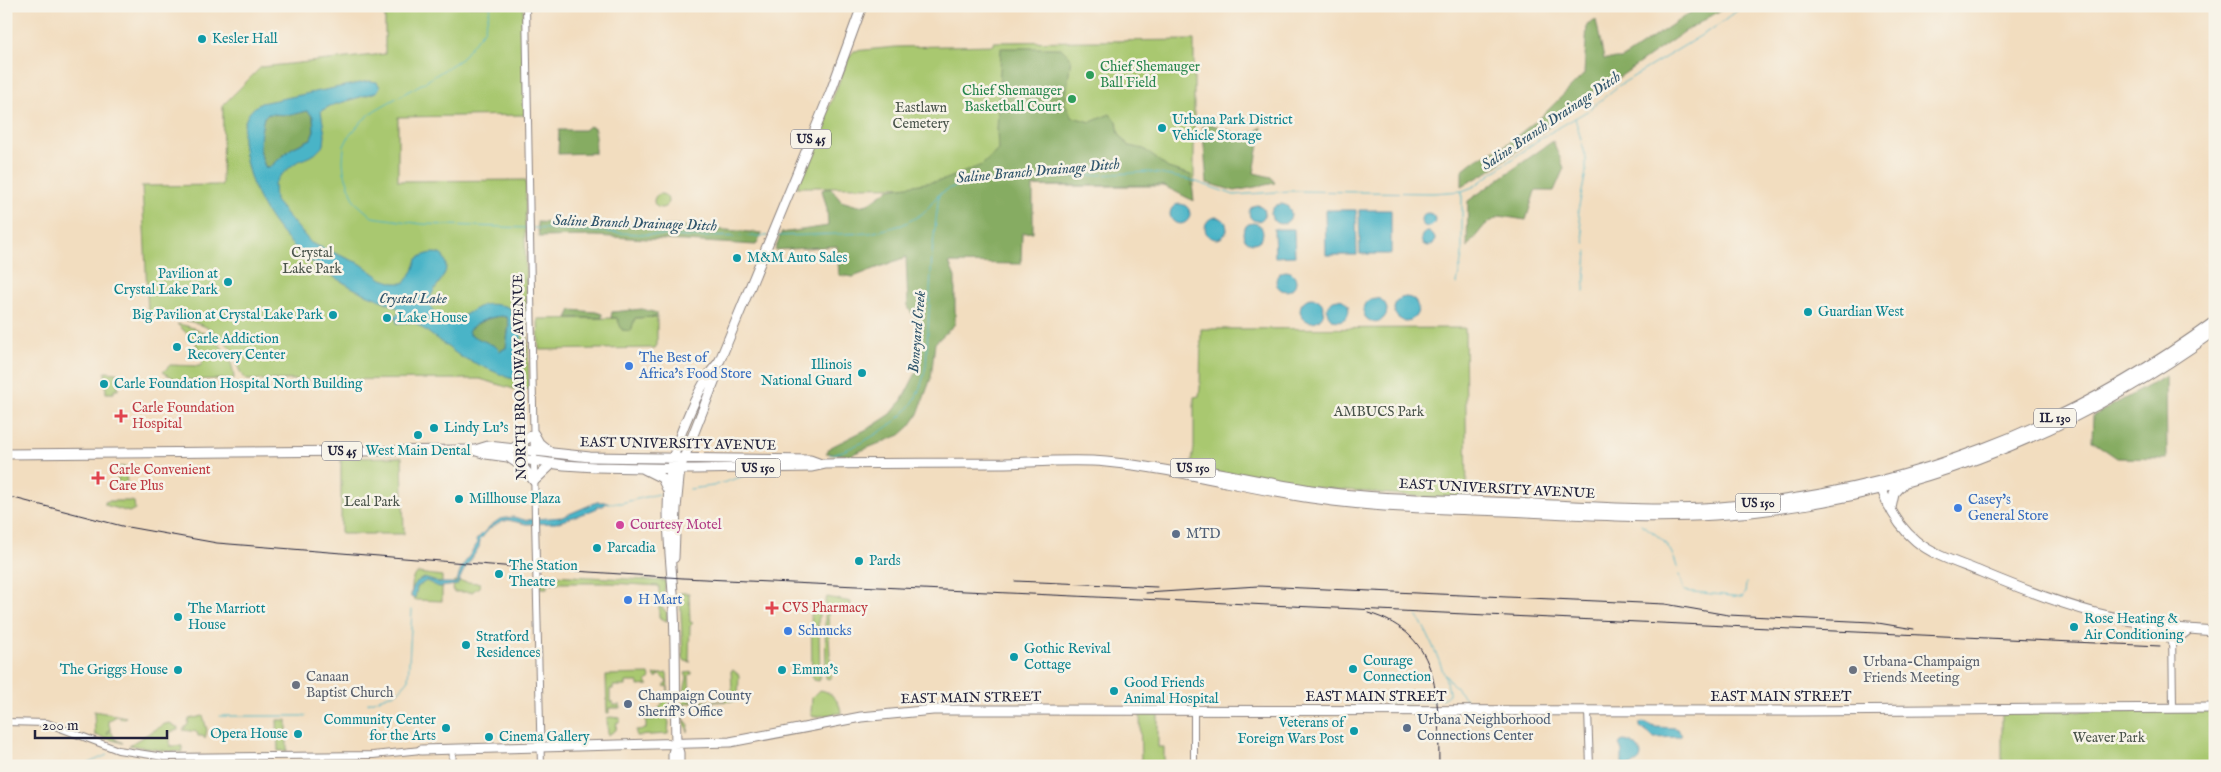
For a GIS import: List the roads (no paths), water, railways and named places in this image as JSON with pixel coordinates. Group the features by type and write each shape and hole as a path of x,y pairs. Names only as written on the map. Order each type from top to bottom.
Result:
{"main road":[{"name":"US 45","path":"674,458 681,434 709,374 717,366 773,232 831,91 862,6"},
{"name":"IL 130","path":"1880,485 1968,455 2052,420 2140,372 2215,321"},
{"name":"IL 130","path":"1904,484 1987,456 2075,418 2159,370 2215,331"},
{"name":"US 45","path":"676,468 684,459 717,374 717,366"},
{"path":"534,434 541,446 553,459 534,481 511,453 534,434"},
{"path":"689,442 696,452 708,459"},
{"name":"US 45","path":"6,454 473,450 534,456"},
{"name":"EAST UNIVERSITY AVENUE","path":"534,456 595,467 694,469 811,467 821,464 1106,462 1190,473 1278,492 1349,503 1630,517 1712,516 1772,510 1831,501 1880,485"},
{"name":"EAST UNIVERSITY AVENUE","path":"553,459 590,457 810,460 821,464"},
{"path":"674,458 676,468 673,490 674,564 671,573 674,623 676,744 679,753 679,766"},
{"path":"640,467 662,478 673,490"},
{"path":"673,490 694,469"},
{"path":"1904,484 1880,485 1891,508 1909,534 1923,547 1941,556 2034,594 2090,612 2133,623 2172,629 2215,631"},
{"path":"1891,508 1894,494 1904,484"},
{"path":"2172,642 2188,630"},
{"name":"EAST MAIN STREET","path":"421,750 743,741 861,717 918,711 1588,711 2215,708"},
{"path":"673,766 673,753 676,744"}],"street":[{"name":"NORTH BROADWAY AVENUE","path":"526,6 541,766"},
{"path":"2172,629 2173,708"},
{"path":"1194,710 1194,766"},
{"path":"1588,711 1590,766"},
{"path":"6,722 47,723 118,750 164,757 373,755 421,750"},
{"path":"452,766 453,749"}],"water":[{"name":"Crystal Lake","path":"369,81 377,82 380,87 377,92 330,106 321,111 325,135 324,145 315,154 295,163 280,176 274,184 275,201 311,243 361,264 382,279 394,283 404,283 413,271 417,259 431,253 443,256 446,271 431,297 430,306 439,317 448,322 485,305 494,304 507,307 513,311 520,324 521,332 519,357 523,368 519,379 509,378 461,357 414,322 397,323 395,316 401,311 398,308 358,291 327,272 293,245 278,229 256,192 243,143 243,129 247,117 261,103","holes":["307,111 313,116 314,131 311,139 292,148 269,168 266,168 260,150 264,117 269,114 291,115","501,316 507,317 509,325 506,348 500,351 495,346 470,335 468,331 475,325"]},
{"path":"1180,204 1187,207 1190,214 1187,221 1180,224 1173,221 1170,214 1173,207"},
{"path":"1281,204 1288,207 1291,214 1288,221 1281,224 1274,221 1271,214 1274,207"},
{"path":"1254,205 1260,205 1265,210 1263,219 1254,221 1249,216 1249,210"},
{"path":"1325,210 1356,210 1357,255 1326,255"},
{"path":"1359,210 1391,210 1391,254 1360,254"},
{"path":"1425,213 1431,213 1435,220 1431,227 1425,227 1421,223 1421,217"},
{"path":"1216,217 1224,220 1227,228 1224,236 1216,239 1208,236 1205,228 1208,220"},
{"path":"1253,223 1260,226 1263,233 1260,240 1253,243 1246,240 1243,233 1246,226"},
{"path":"1274,229 1294,229 1295,256 1275,257"},
{"path":"1425,232 1431,232 1435,239 1431,246 1425,246 1421,242 1421,236"},
{"path":"1286,271 1293,274 1296,281 1293,288 1286,291 1279,288 1276,281 1279,274"},
{"path":"1406,297 1411,298 1417,304 1417,314 1411,320 1406,321 1401,320 1395,314 1394,309 1395,304 1401,298"},
{"path":"1312,298 1320,302 1324,310 1320,318 1312,322 1304,318 1300,310 1304,302"},
{"path":"1375,298 1380,299 1386,305 1386,315 1380,321 1375,322 1370,321 1364,315 1363,310 1364,305 1370,299"},
{"path":"1334,299 1342,299 1349,306 1349,314 1342,321 1334,321 1327,314 1327,306"},
{"path":"597,502 608,502 603,506 556,523 526,524 508,520 499,523 489,529 480,540 479,547 457,585 439,587 426,581 417,587 415,598 411,597 414,586 424,578 440,583 456,583 462,567 477,544 476,540 500,519 513,517 525,520 562,517"},
{"path":"1643,722 1655,727 1676,728 1682,735 1679,737 1654,738 1640,727 1640,723"},
{"path":"1622,741 1629,742 1639,749 1641,754 1637,762 1622,766 1622,751 1619,744"}],"waterway":[{"name":"Saline Branch Drainage Ditch","path":"491,6 484,30 461,59 375,110 362,121 349,136 344,146 344,172 355,202 372,217 422,224 527,228"},
{"name":"Saline Branch Drainage Ditch","path":"776,236 870,233 902,225 915,218 925,212 938,195 950,188 969,184 1027,179 1149,172 1191,180 1234,195 1291,191 1433,193 1462,191 1473,187 1541,138 1589,110 1618,86 1720,24 1743,6"},
{"path":"1575,118 1586,158 1586,172 1578,211 1585,244"},
{"path":"1457,284 1462,256 1462,191"},
{"name":"Boneyard Creek","path":"830,455 861,443 901,416 912,405 922,383 926,366 932,254 939,194"},
{"name":"Saline Branch Drainage Ditch","path":"533,228 692,237 767,236"},
{"path":"1584,292 1587,251"},
{"name":"Boneyard Creek","path":"690,489 713,486 750,474"},
{"name":"Boneyard Creek","path":"606,503 621,503 658,494"},
{"path":"1641,524 1664,542 1671,552 1677,567"},
{"path":"1679,575 1684,591 1742,597 1745,594 1746,583"},
{"name":"Boneyard Creek","path":"368,703 398,692 408,681 412,610"},
{"path":"1417,616 1426,630 1446,678 1449,694 1441,700"},
{"path":"1445,675 1469,703"},
{"path":"1388,704 1394,702 1435,701"},
{"name":"Boneyard Creek","path":"220,716 306,716"},
{"name":"Boneyard Creek","path":"82,766 107,755"}],"railway":[{"path":"6,496 122,526 217,543 528,568 683,578 2160,646"},
{"path":"1015,581 1157,587"},
{"path":"1146,593 1258,586 1665,604 1728,615 1872,622 1914,629"},
{"path":"1368,613 1393,623 1411,637 1424,654 1432,674 1436,695 1439,766"}],"place":[{"name":"Kesler Hall","path":"202,39"},
{"name":"Chief Shemauger Ball Field","path":"1090,75"},
{"name":"Chief Shemauger Basketball Court","path":"1072,99"},
{"name":"Urbana Park District Vehicle Storage","path":"1162,128"},
{"name":"M&M Auto Sales","path":"737,258"},
{"name":"Pavilion at Crystal Lake Park","path":"228,282"},
{"name":"Guardian West","path":"1808,312"},
{"name":"Big Pavilion at Crystal Lake Park","path":"333,315"},
{"name":"Lake House","path":"387,318"},
{"name":"Carle Addiction Recovery Center","path":"177,347"},
{"name":"The Best of Africa's Food Store","path":"629,366"},
{"name":"Illinois National Guard","path":"862,373"},
{"name":"Carle Foundation Hospital North Building","path":"104,384"},
{"name":"Carle Foundation Hospital","path":"121,416"},
{"name":"Lindy Lu's","path":"434,428"},
{"name":"West Main Dental","path":"418,435"},
{"name":"Carle Convenient Care Plus","path":"98,478"},
{"name":"Millhouse Plaza","path":"459,499"},
{"name":"Casey's General Store","path":"1958,508"},
{"name":"Courtesy Motel","path":"620,525"},
{"name":"MTD","path":"1176,534"},
{"name":"Parcadia","path":"597,548"},
{"name":"Pards","path":"859,561"},
{"name":"The Station Theatre","path":"499,574"},
{"name":"H Mart","path":"628,600"},
{"name":"CVS Pharmacy","path":"772,608"},
{"name":"The Marriott House","path":"178,617"},
{"name":"Rose Heating & Air Conditioning","path":"2074,627"},
{"name":"Schnucks","path":"788,631"},
{"name":"Stratford Residences","path":"466,645"},
{"name":"Gothic Revival Cottage","path":"1014,657"},
{"name":"Courage Connection","path":"1353,669"},
{"name":"The Griggs House","path":"178,670"},
{"name":"Emma's","path":"782,670"},
{"name":"Urbana-Champaign Friends Meeting","path":"1853,670"},
{"name":"Canaan Baptist Church","path":"296,685"},
{"name":"Good Friends Animal Hospital","path":"1114,691"},
{"name":"Champaign County Sheriff's Office","path":"628,704"},
{"name":"Community Center for the Arts","path":"446,728"},
{"name":"Urbana Neighborhood Connections Center","path":"1407,728"},
{"name":"Veterans of Foreign Wars Post","path":"1354,731"},
{"name":"Opera House","path":"298,734"},
{"name":"Cinema Gallery","path":"489,737"}],"park label":[{"name":"Eastlawn Cemetery","path":"921,116"},
{"name":"Crystal Lake Park","path":"312,262"},
{"name":"AMBUCS Park","path":"1379,412"},
{"name":"Leal Park","path":"372,502"},
{"name":"Weaver Park","path":"2109,738"}]}
